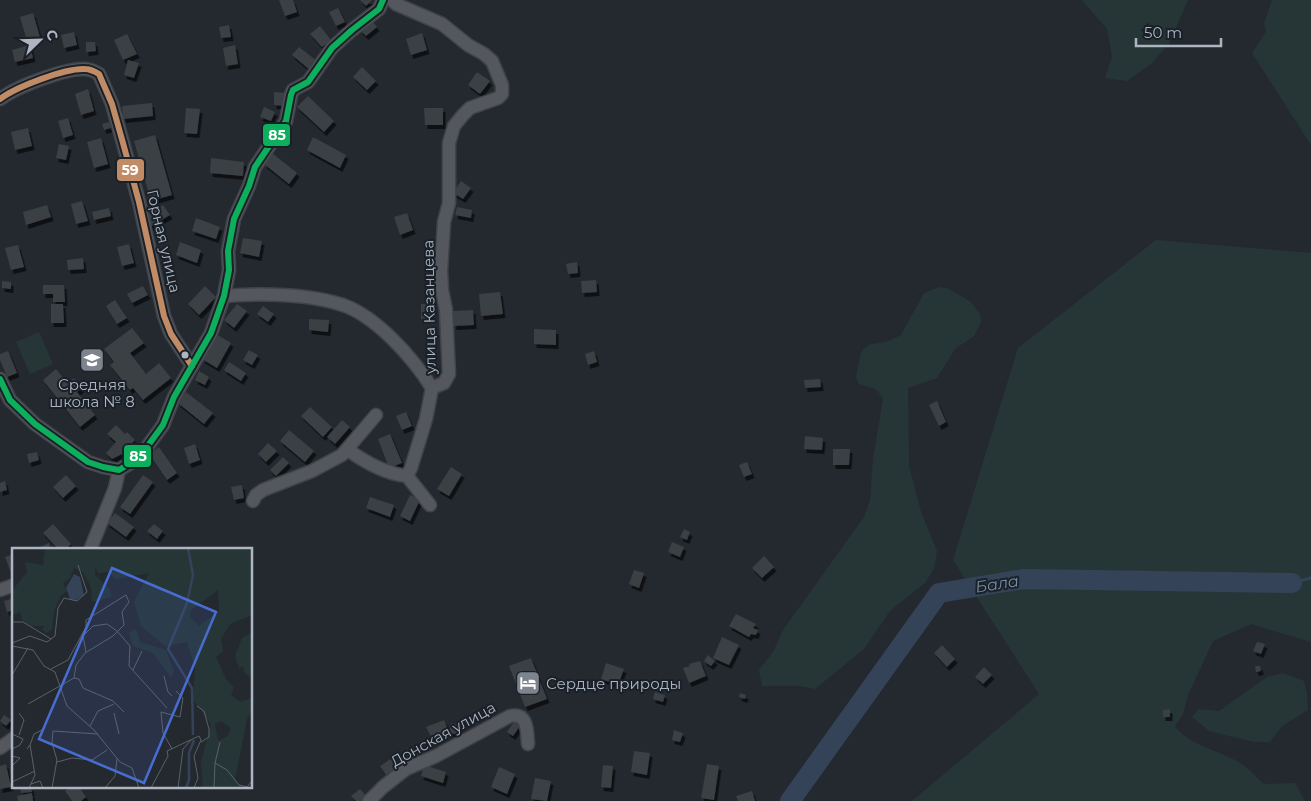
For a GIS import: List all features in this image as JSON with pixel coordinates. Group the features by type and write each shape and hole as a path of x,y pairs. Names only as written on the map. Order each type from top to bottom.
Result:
{"street":[{"path":"0,379 10,400 35,424 88,462 119,470 132,462 147,447 163,425 174,398 212,333 224,296 229,270 228,251 234,219 250,186 255,167 286,121 291,95 294,90 308,82 332,48 378,9 383,0"},
{"name":"улица Казанцева","path":"224,296 245,294 310,297 344,305 364,316 393,340 421,371 432,388 444,383 449,374 446,310 441,270 444,222 449,203 450,143 454,126 463,115 470,108 498,98 502,94 502,85 492,61 484,54 468,45 442,24 396,4 392,0"},
{"name":"Горная улица","path":"0,99 28,84 78,69 87,69 99,74 112,104 139,202 164,316 171,334 192,366"},
{"path":"406,476 411,468 426,419 432,388"},
{"path":"253,501 263,490 318,468 342,455 376,415"},
{"path":"348,450 359,458 394,475 406,476 430,506"},
{"path":"91,548 115,488 119,470"},
{"path":"0,590 12,586"},
{"name":"Донская улица","path":"369,801 406,769 436,756 510,716 517,714 523,718 526,724 528,744"},
{"path":"0,748 12,739"}],"shaded area":[{"path":"1082,0 1188,0 1169,43 1152,63 1127,81 1105,78 1112,57 1107,29"},
{"path":"1272,0 1311,0 1311,145 1252,53 1266,32 1264,23"},
{"path":"1156,240 1311,253 1311,642 1251,624 1213,641 1188,695 1183,714 1175,726 1188,738 1243,765 1264,784 1295,783 1305,801 912,801 1039,694 953,560 1018,348"},
{"path":"939,287 947,288 970,301 980,314 981,322 974,336 955,349 937,378 908,388 909,466 921,512 937,551 934,568 926,582 890,611 864,649 815,689 801,686 762,686 759,670 773,652 783,630 864,517 870,500 873,459 883,399 876,390 859,384 856,377 863,349 871,344 886,342 901,335 924,293"},
{"path":"39,332 53,364 30,374 16,342"},
{"path":"1283,673 1304,681 1308,710 1282,726 1270,742 1254,742 1209,731 1192,717 1199,709 1219,711 1267,677"}],"building":[{"path":"279,0 293,0 297,12 285,16"},
{"path":"360,0 372,0 366,6"},
{"path":"338,8 345,22 336,26 329,12"},
{"path":"33,13 40,37 27,41 20,17"},
{"path":"371,20 377,27 366,36 360,30"},
{"path":"229,25 231,37 221,38 219,27"},
{"path":"320,26 331,40 322,47 310,34"},
{"path":"74,32 77,45 64,48 61,35"},
{"path":"422,33 427,50 411,55 406,39"},
{"path":"127,34 137,54 123,60 114,40"},
{"path":"86,42 95,42 96,51 86,52"},
{"path":"30,45 33,58 15,62 12,50"},
{"path":"235,45 238,64 226,66 223,48"},
{"path":"299,47 317,61 310,70 292,55"},
{"path":"128,60 139,63 134,78 124,75"},
{"path":"362,67 376,81 367,90 353,77"},
{"path":"477,72 490,81 480,94 468,85"},
{"path":"88,89 94,111 81,115 75,94"},
{"path":"274,92 287,93 286,106 274,105"},
{"path":"308,96 334,121 324,132 297,107"},
{"path":"152,103 153,116 123,119 122,106"},
{"path":"264,107 275,112 271,121 260,117"},
{"path":"186,108 200,109 197,134 184,133"},
{"path":"424,108 443,108 443,125 425,125"},
{"path":"68,118 73,135 63,138 58,121"},
{"path":"109,122 111,128 104,130 102,124"},
{"path":"28,128 32,146 15,150 11,132"},
{"path":"155,135 172,195 151,201 134,141"},
{"path":"313,137 346,155 340,168 307,150"},
{"path":"101,138 108,164 94,168 87,142"},
{"path":"59,144 69,146 66,160 56,158"},
{"path":"272,153 297,173 289,184 264,164"},
{"path":"211,158 244,162 243,176 210,173"},
{"path":"461,181 471,188 463,199 453,193"},
{"path":"82,201 88,221 76,224 71,204"},
{"path":"47,205 51,217 26,225 23,212"},
{"path":"163,205 170,215 150,227 143,217"},
{"path":"457,207 472,210 471,218 455,215"},
{"path":"109,208 111,216 94,220 92,212"},
{"path":"407,213 413,230 400,235 394,217"},
{"path":"196,218 220,227 216,239 192,231"},
{"path":"243,238 262,241 259,257 240,253"},
{"path":"180,242 201,250 197,263 176,255"},
{"path":"129,244 134,263 122,266 117,247"},
{"path":"18,245 24,267 11,270 5,248"},
{"path":"83,258 84,269 68,270 67,260"},
{"path":"577,262 578,273 568,274 566,264"},
{"path":"596,280 597,292 582,293 581,281"},
{"path":"2,281 11,282 11,289 2,288"},
{"path":"43,285 64,285 65,302 53,302 53,294 43,294"},
{"path":"143,286 148,295 132,303 127,294"},
{"path":"205,286 216,297 199,315 188,304"},
{"path":"500,292 503,314 481,316 479,294"},
{"path":"115,300 127,318 117,324 106,306"},
{"path":"51,304 63,304 64,323 51,323"},
{"path":"237,304 247,311 234,328 224,320"},
{"path":"421,304 430,304 431,319 421,319"},
{"path":"263,306 274,314 268,322 257,314"},
{"path":"473,310 474,325 454,326 453,311"},
{"path":"309,319 329,320 328,332 309,330"},
{"path":"132,328 144,343 130,353 146,374 159,363 171,378 143,400 133,388 130,390 110,365 114,362 104,349"},
{"path":"534,329 556,330 556,345 534,344"},
{"path":"216,334 231,343 217,368 202,359"},
{"path":"249,350 258,355 252,365 243,360"},
{"path":"8,351 17,373 7,377 0,360 0,354"},
{"path":"594,351 597,362 588,365 585,354"},
{"path":"229,362 246,373 241,381 224,370"},
{"path":"56,369 67,383 74,378 82,388 77,392 95,415 80,427 43,380"},
{"path":"199,371 209,377 205,385 195,380"},
{"path":"820,379 821,387 805,388 804,380"},
{"path":"186,392 213,413 204,424 178,403"},
{"path":"937,401 946,422 939,426 929,405"},
{"path":"310,407 332,427 323,437 301,416"},
{"path":"406,412 412,426 402,430 396,416"},
{"path":"342,420 350,427 335,444 327,437"},
{"path":"116,425 135,440 122,454 112,459 106,453 116,442 107,434"},
{"path":"289,430 314,451 305,462 280,441"},
{"path":"390,434 402,463 389,468 378,439"},
{"path":"805,436 823,438 822,450 804,449"},
{"path":"268,443 277,451 266,462 258,454"},
{"path":"195,444 200,460 189,464 184,448"},
{"path":"159,447 177,473 167,480 149,454"},
{"path":"833,449 850,449 849,465 833,465"},
{"path":"37,452 39,460 29,463 27,454"},
{"path":"283,457 289,463 276,476 270,470"},
{"path":"747,462 752,474 744,477 739,465"},
{"path":"451,467 462,474 449,496 437,489"},
{"path":"66,475 76,486 63,498 53,487"},
{"path":"143,475 153,482 130,514 120,507"},
{"path":"5,481 7,490 0,492 0,483"},
{"path":"242,485 244,498 234,500 231,487"},
{"path":"410,495 420,500 410,521 400,516"},
{"path":"370,497 394,505 390,517 366,508"},
{"path":"115,513 134,527 126,537 107,523"},
{"path":"53,524 71,544 67,548 57,548 43,533"},
{"path":"154,524 163,531 157,539 147,531"},
{"path":"684,529 690,532 687,540 680,537"},
{"path":"672,542 684,547 680,557 668,552"},
{"path":"49,543 50,548 40,548"},
{"path":"12,555 12,573 11,573 5,557"},
{"path":"764,556 774,567 762,578 752,568"},
{"path":"634,570 644,573 639,588 629,584"},
{"path":"12,599 12,611 7,612 4,601"},
{"path":"736,614 756,624 753,628 758,630 756,635 751,634 749,637 729,626"},
{"path":"722,637 739,645 729,665 713,658"},
{"path":"1257,642 1265,644 1261,654 1253,651"},
{"path":"942,645 955,659 947,667 934,653"},
{"path":"708,655 715,661 711,666 704,661"},
{"name":"Сердце природы","path":"531,658 547,699 525,707 509,666"},
{"path":"700,661 706,676 689,683 683,668"},
{"path":"606,663 624,669 618,685 601,679"},
{"path":"1255,666 1260,666 1261,671 1256,672"},
{"path":"984,667 992,675 983,684 975,677"},
{"path":"655,692 665,695 663,702 653,699"},
{"path":"740,693 746,695 745,699 739,697"},
{"path":"1170,709 1170,717 1163,717 1163,710"},
{"path":"4,715 11,720 6,726 0,721"},
{"path":"444,720 448,730 431,737 426,727"},
{"path":"514,722 520,726 513,736 507,732"},
{"path":"451,723 460,726 457,735 449,732"},
{"path":"674,730 683,733 680,742 672,740"},
{"path":"634,751 650,753 647,775 631,772"},
{"path":"392,758 398,767 386,775 380,766"},
{"path":"6,764 11,787 0,789 0,766"},
{"path":"707,764 719,766 714,800 701,798"},
{"path":"424,765 446,772 443,783 421,776"},
{"path":"603,765 613,766 611,788 601,787"},
{"path":"499,767 515,774 507,794 491,787"},
{"path":"535,778 551,781 547,801 531,799"},
{"path":"20,788 31,788 32,792 21,793"},
{"path":"69,788 80,788 86,797 81,801 72,801 65,791"},
{"path":"360,789 367,797 363,801 356,801 351,796"},
{"path":"752,791 755,801 738,801 736,796"},
{"path":"32,793 33,801 18,801 17,796"}],"waterway":[{"name":"Бала","path":"1292,583 1311,578"},
{"name":"Бала","path":"790,801 939,593 1024,579 1292,583"}],"transit line":[{"name":"85","path":"0,379 10,400 35,424 88,462 119,470 132,462 147,447 163,425 174,397 211,333 224,296 229,270 228,251 234,219 249,186 255,167 286,121 293,90 308,82 332,48 379,9 383,0"},
{"name":"59","path":"0,99 29,84 54,75 87,69 99,74 112,104 139,202 164,316 171,334 192,366"}],"place":[{"name":"Средняя школа № 8","path":"92,360"},
{"name":"Сердце природы","path":"528,683"}]}
